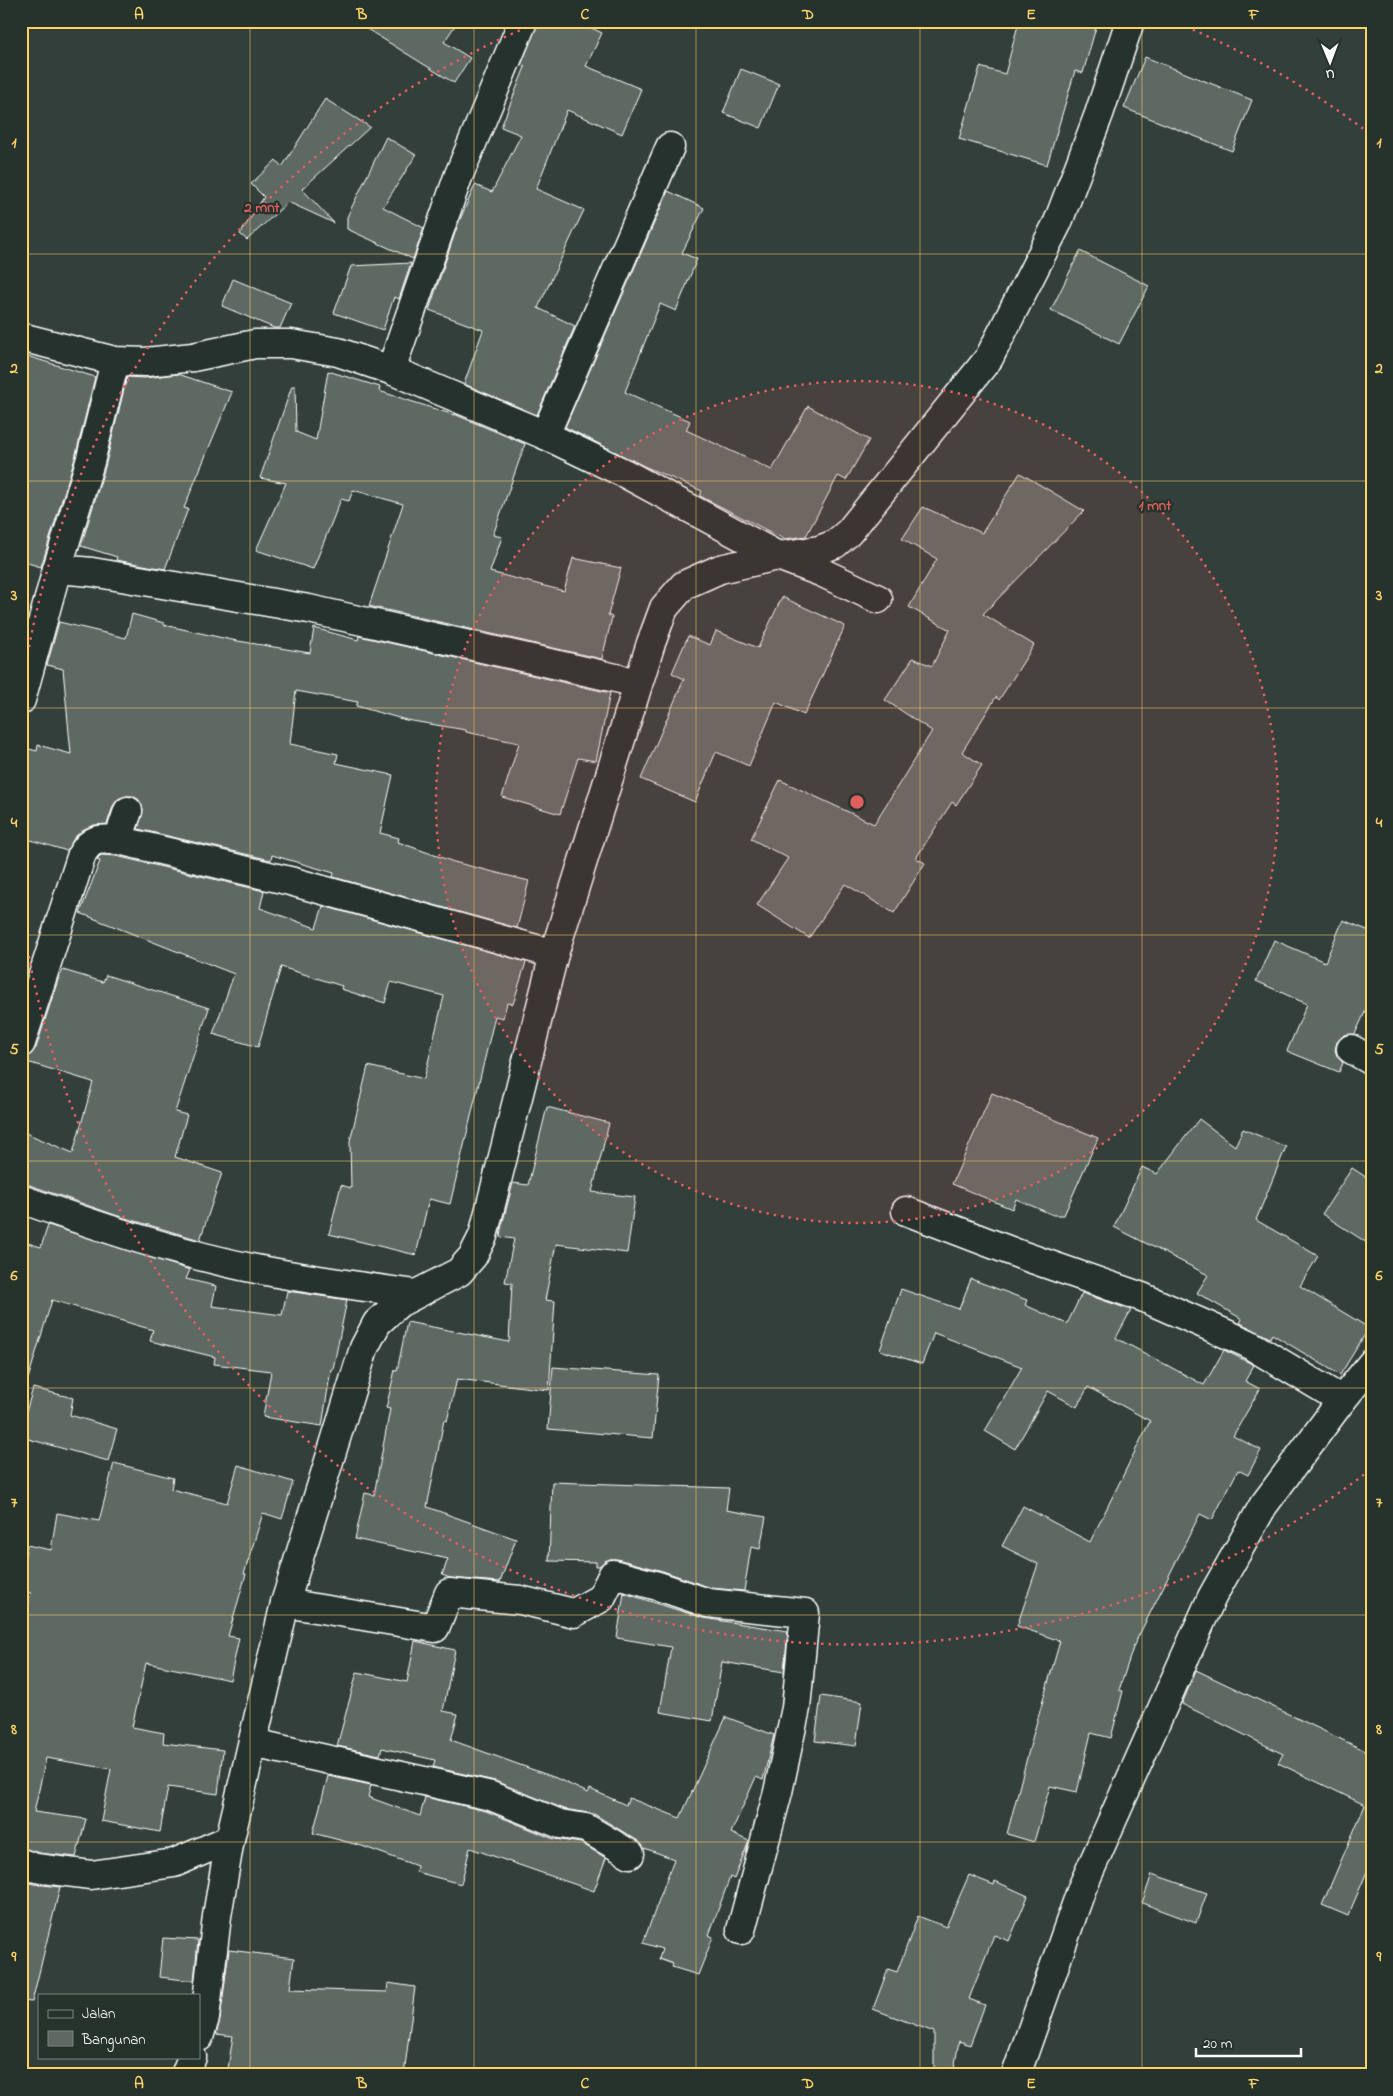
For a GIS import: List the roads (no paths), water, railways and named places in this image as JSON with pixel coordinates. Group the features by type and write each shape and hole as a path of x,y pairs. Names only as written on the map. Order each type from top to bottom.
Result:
{"street":[{"path":"391,370 458,177 523,21"},
{"path":"200,2034 205,2018 217,1916 230,1839 285,1603 364,1348 377,1323 399,1303 459,1272 473,1256 483,1236 554,954 638,683 664,608 684,585 720,569 778,556 819,550 835,544 849,532 989,358 1058,222 1099,114 1130,21"},
{"path":"545,435 670,147"},
{"path":"21,337 115,361 146,362 193,357 255,344 291,344 338,352 391,370 545,435 626,474 778,556 878,599"},
{"path":"21,700 57,569 90,462 115,361"},
{"path":"57,569 92,572 299,607 638,683"},
{"path":"118,840 128,812"},
{"path":"21,1043 82,854 88,844 100,839 118,840 290,881 554,954"},
{"path":"21,1199 100,1227 207,1258 262,1270 415,1294"},
{"path":"906,1210 1020,1254 1142,1297 1247,1342 1342,1400"},
{"path":"1016,2075 1082,1888 1212,1598 1263,1506 1372,1363"},
{"path":"285,1603 435,1628 449,1593 520,1600 574,1613 601,1598 613,1574 658,1586 708,1603 805,1613 796,1708 778,1792 741,1930"},
{"path":"253,1743 491,1796 560,1824 586,1828 630,1854"},
{"path":"21,1863 36,1868 91,1875 174,1863 230,1839"},
{"path":"186,2075 192,2058"}]}
